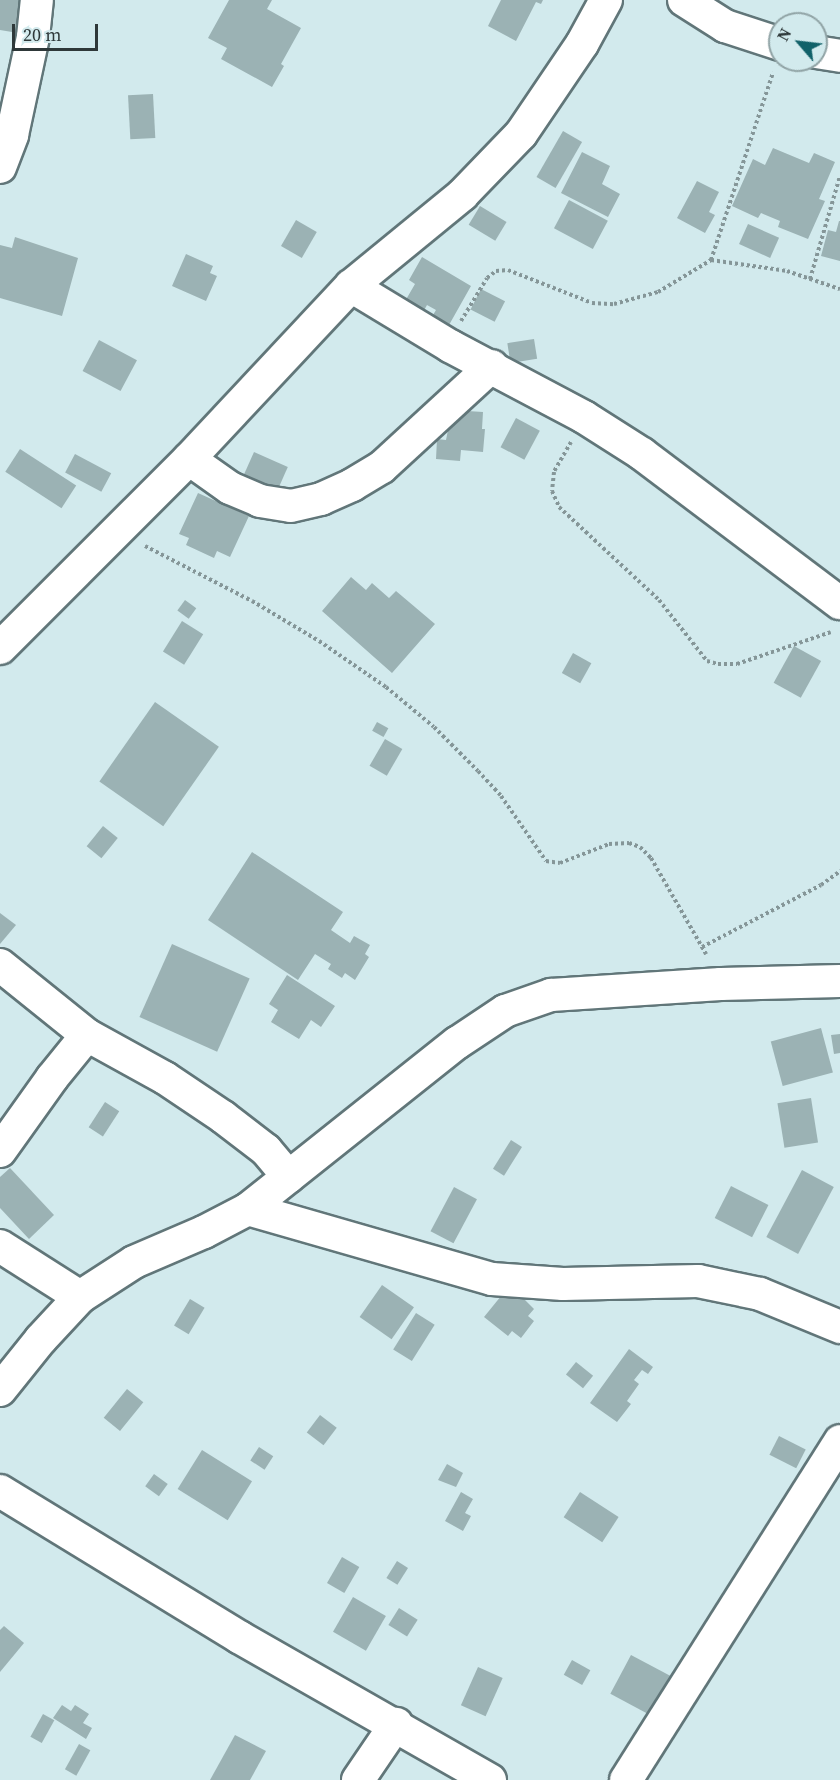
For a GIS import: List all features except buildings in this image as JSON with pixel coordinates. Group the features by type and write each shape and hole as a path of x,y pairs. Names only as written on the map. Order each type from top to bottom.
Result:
{"street":[{"path":"0,167 12,135 33,37 38,0"},
{"path":"0,648 189,459 351,286 462,195 522,134 582,44 606,0"},
{"path":"684,0 725,26 768,49"},
{"path":"351,286 450,346 492,366 584,417 642,454 840,603"},
{"path":"189,459 230,488 260,501 291,506 321,498 352,485 382,467 492,366"},
{"path":"0,965 87,1035 165,1078 223,1117 266,1150 289,1177"},
{"path":"0,1390 41,1339 80,1297 134,1262 204,1232 248,1209 457,1043 505,1011 551,995 721,984 840,981"},
{"path":"0,1151 52,1078 87,1035"},
{"path":"248,1209 492,1279 563,1284 698,1281 760,1294 840,1327"},
{"path":"0,1246 80,1297"},
{"path":"626,1780 840,1441"},
{"path":"0,1491 238,1637 396,1724 489,1780"},
{"path":"358,1780 396,1724"}],"path":[{"path":"711,260 772,72"},
{"path":"810,279 840,176"},
{"path":"450,346 472,300 487,278 496,271 508,270 592,303 615,304 658,292 711,260 767,267 840,289"},
{"path":"584,417 554,472 552,491 559,507 659,600 707,661 718,664 737,664 840,629"},
{"path":"117,531 252,601 319,640 386,687 434,727 501,796 546,861 560,863 609,844 629,843 640,847 651,858 721,984"},
{"path":"702,947 821,885 840,871"}]}
